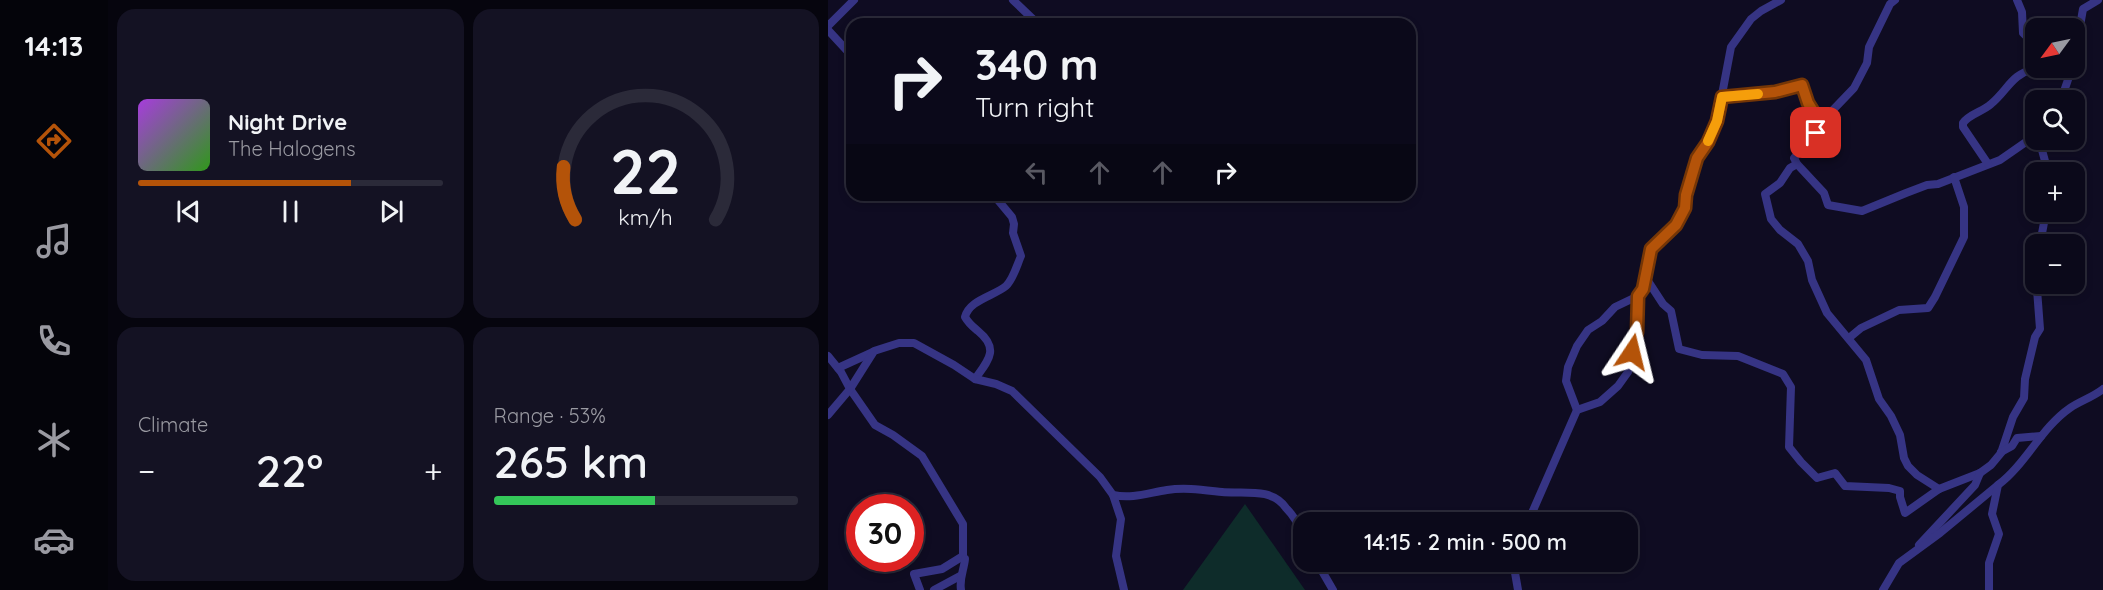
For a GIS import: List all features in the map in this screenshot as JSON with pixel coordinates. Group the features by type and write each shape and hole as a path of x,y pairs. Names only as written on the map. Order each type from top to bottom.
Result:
{"street":[{"path":"846,49 828,28 854,0"},
{"path":"1013,0 1032,18"},
{"path":"1532,512 1577,410 1566,381 1568,367 1577,346 1588,330 1602,321 1615,307 1638,296 1643,289 1651,249 1676,225 1685,208 1686,195 1697,158 1708,142 1717,121 1731,47 1751,20 1761,11 1781,0"},
{"path":"2017,0 2022,12 2025,36"},
{"path":"2082,18 2086,0"},
{"path":"2083,9 2098,0"},
{"path":"1891,1 1869,47 1866,63 1854,88 1831,112 1794,158 1824,193 1828,205 1862,211 2000,160 2025,143"},
{"path":"1988,164 1963,127 1963,123 1994,102 2002,90 2025,71"},
{"path":"1722,97 1775,92 1802,85 1808,103 1818,119 1816,133"},
{"path":"1797,164 1790,168 1780,183 1765,194 1771,219 1780,230 1798,244 1808,261 1812,280 1827,313 1866,360 1879,399 1900,435 1904,458 1908,466 1917,475 1939,489"},
{"path":"1849,338 1860,328 1899,310 1928,308 1964,237 1965,207 1954,177"},
{"path":"975,379 990,358 991,350 983,336 970,325 965,317 966,312 990,293 1009,284 1021,256 1013,233 1012,217 999,201"},
{"path":"1646,278 1671,311 1679,349 1702,355 1738,356 1783,374 1791,387 1789,447 1817,478 1835,473 1845,486 1889,488 1900,491 1905,513 1939,489 1980,473 2012,446 2017,438"},
{"path":"2001,453 2011,422 2024,398 2025,379 2035,336 2040,329 2037,294"},
{"path":"1577,410 1600,402 1618,386 1628,372 1637,332 1638,296"},
{"path":"838,368 874,351 898,343 914,344 975,379 1011,391 1100,477 1113,495 1121,519 1116,556 1124,590"},
{"path":"828,415 850,389 874,351"},
{"path":"828,356 875,425 921,456 963,524 963,556 942,568 914,574 920,590"},
{"path":"1883,590 1899,563 2010,476 2041,436 2070,408 2103,389"},
{"path":"2011,422 2017,438"},
{"path":"2017,438 2041,436"},
{"path":"1912,552 1975,485 1980,473"},
{"path":"1989,590 1989,563 1999,534 1992,514 1998,485"},
{"path":"1113,495 1138,497 1167,490 1188,489 1245,491 1280,500 1293,517"},
{"path":"960,590 960,576 965,559"},
{"path":"1323,572 1333,590"},
{"path":"1515,572 1518,590"},
{"path":"934,590 960,576"}],"green space":[{"path":"1245,504 1305,590 1183,590"}],"slow traffic":[{"path":"1708,141 1717,121 1722,97 1758,94"}],"route":[{"path":"1632,352 1637,332 1638,296 1643,289 1651,249 1676,225 1685,208 1694,166 1717,121 1722,97 1775,92 1802,85 1808,103 1818,119 1816,133"}]}
